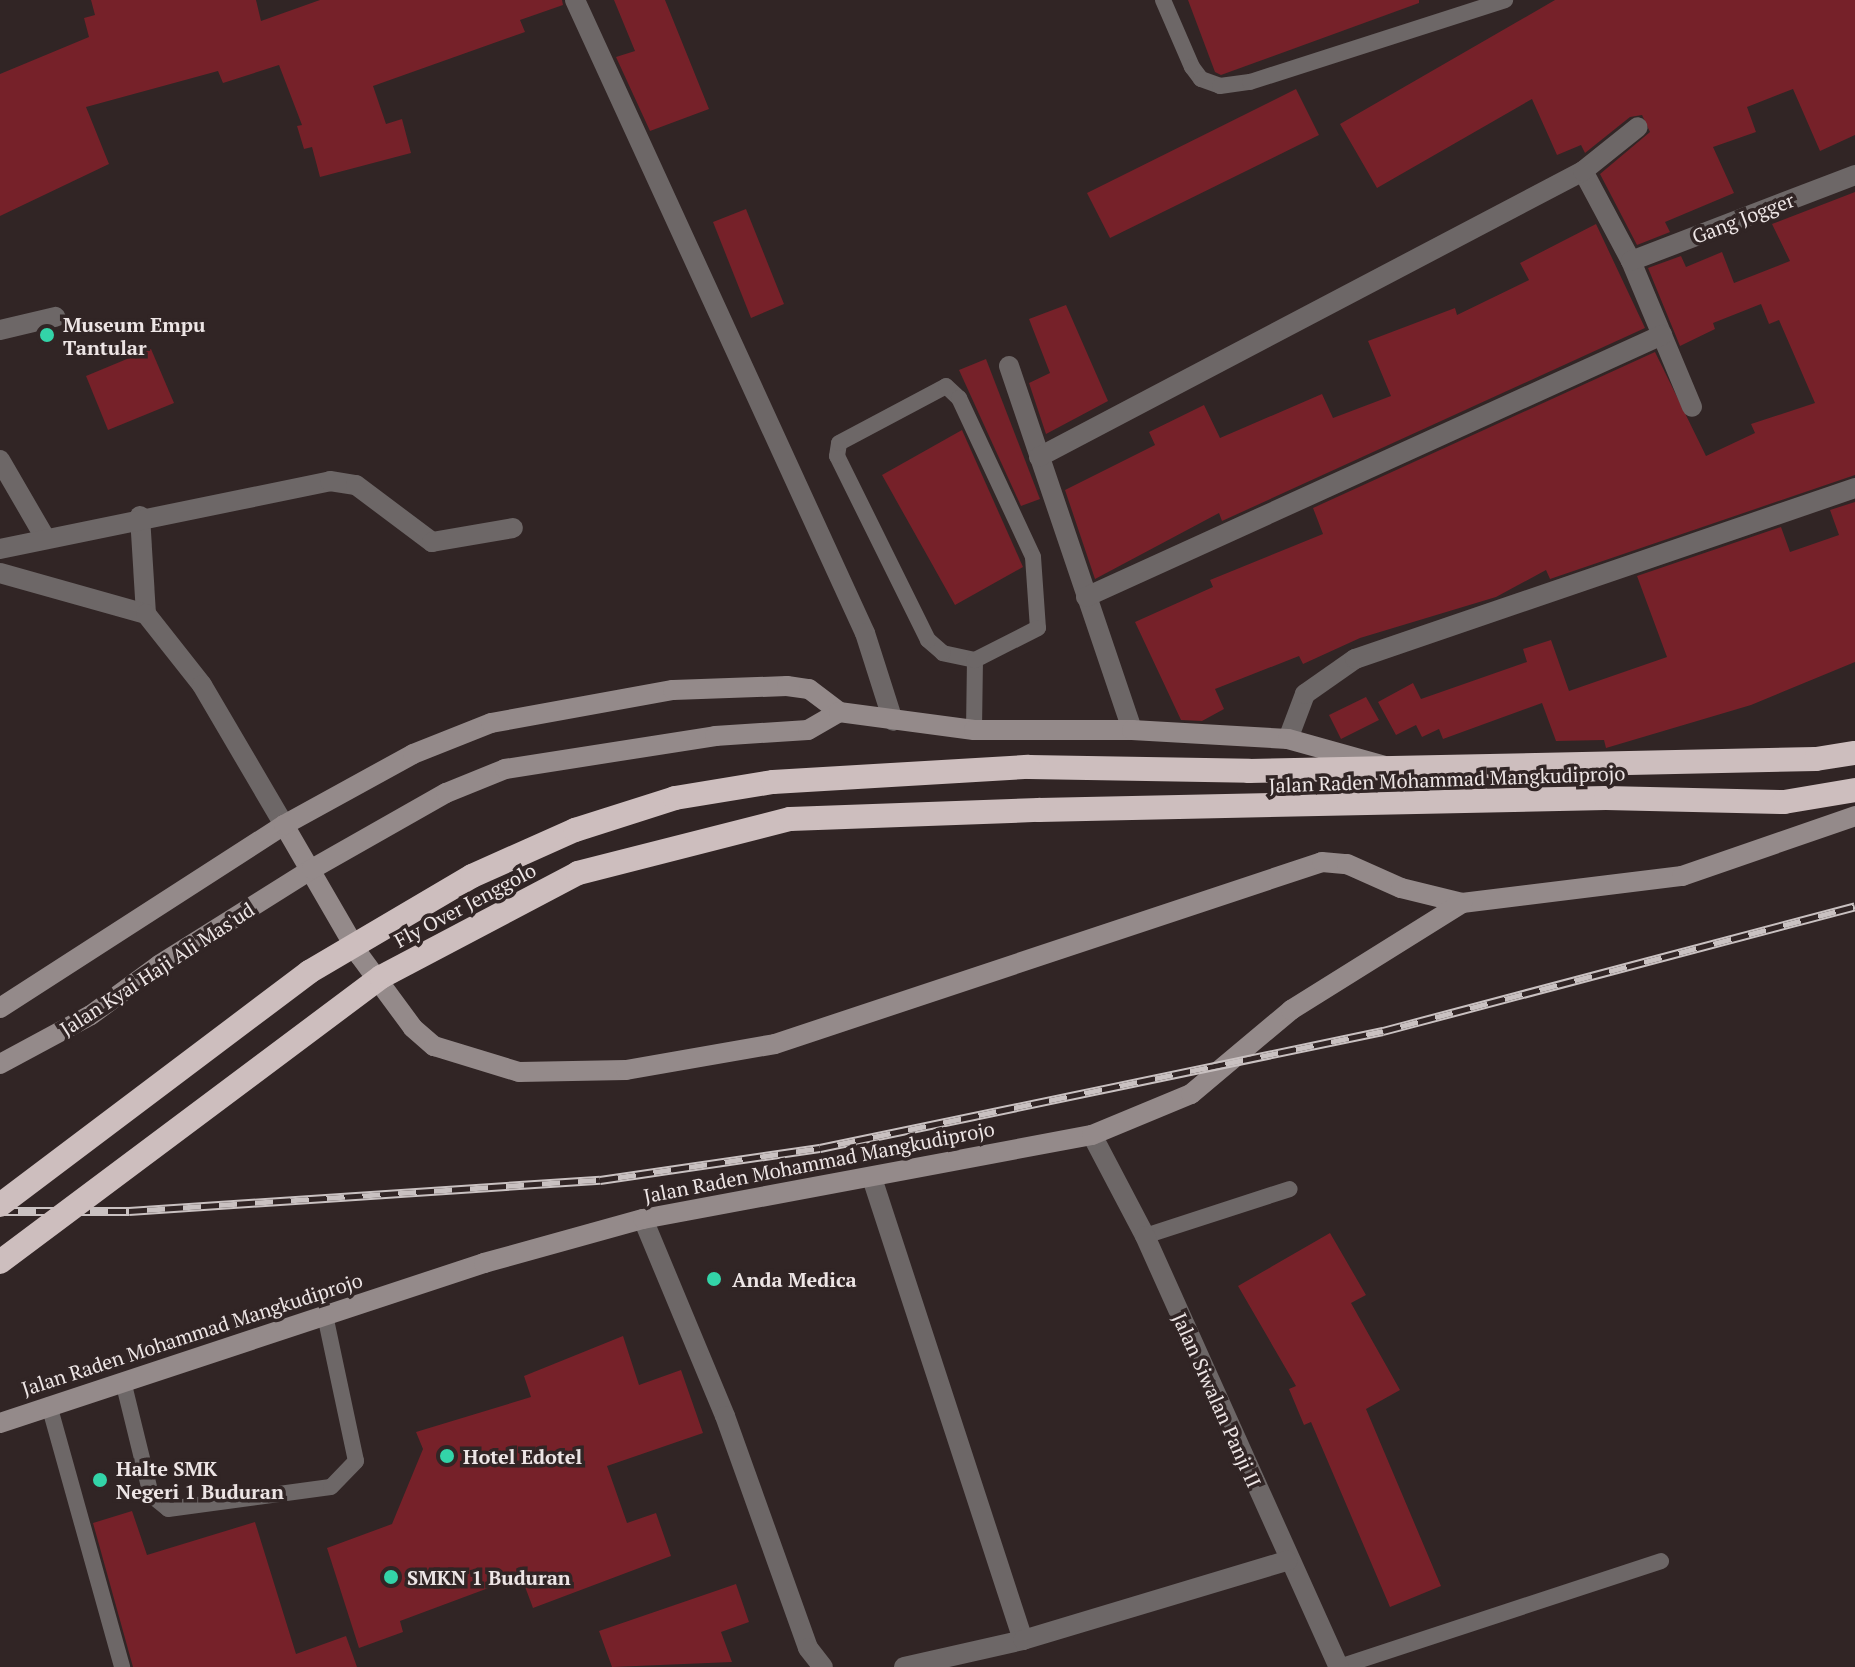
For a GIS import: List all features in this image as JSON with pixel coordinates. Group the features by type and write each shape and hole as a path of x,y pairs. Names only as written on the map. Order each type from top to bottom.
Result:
{"highway":[{"name":"Jalan Raden Mohammad Mangkudiprojo","path":"1029,767 1389,767 1816,759 1855,753"},
{"name":"Fly Over Jenggolo","path":"0,1205 309,972 472,876 575,830 675,798 773,782 1029,767"},
{"name":"Jalan Raden Mohammad Mangkudiprojo","path":"1039,810 1606,798 1784,802 1855,790"},
{"name":"Fly Over Jenggolo","path":"0,1262 381,977 578,873 790,819 1039,810"}],"street":[{"path":"575,0 865,633 893,721"},
{"path":"1039,457 1583,171 1638,127"},
{"path":"1583,171 1631,261 1692,407"},
{"name":"Gang Jogger","path":"1631,261 1855,175"},
{"path":"0,330 55,317"},
{"path":"1086,597 1662,335"},
{"path":"1009,366 1132,730"},
{"path":"0,460 44,536"},
{"path":"0,549 44,536 140,516 343,480 432,542 513,528"},
{"path":"1288,739 1305,694 1355,659 1855,488"},
{"path":"2,1003 284,825 202,685 146,614 140,516"},
{"path":"0,573 146,614"},
{"name":"Jalan Raden Mohammad Mangkudiprojo","path":"1389,767 1337,748 1288,739 1132,730 974,730 839,712 809,689 787,686 673,690 491,723 413,754 284,825 360,956 413,1028 434,1046 519,1072 626,1070 775,1044 1322,862 1347,864 1401,888 1462,903 1682,876 1855,816"},
{"path":"312,869 446,793 505,769 715,736 808,730 839,712"},
{"name":"Jalan Kyai Haji Ali Mas'ud","path":"0,1064 91,1015 159,965 312,869"},
{"name":"Jalan Raden Mohammad Mangkudiprojo","path":"0,1423 325,1315 643,1219 1092,1135 1191,1094 1299,1004 1462,903"},
{"name":"Jalan Siwalan Panji II","path":"1092,1135 1145,1236 1287,1561 1339,1667"},
{"path":"872,1178 1023,1640"},
{"path":"643,1219 725,1416 808,1648 823,1667"},
{"path":"904,1667 1023,1640 1287,1561"}],"lane":[{"path":"1163,0 1192,67 1201,79 1220,86 1250,82 1505,0"},
{"path":"946,386 959,398 1033,557 1038,628 975,660 943,653 928,640 837,456 839,443 946,386"},
{"path":"974,730 975,660"},
{"path":"1145,1236 1290,1189"},
{"path":"123,1381 151,1495 168,1509 331,1487 356,1461 325,1315"},
{"path":"49,1405 122,1667"},
{"path":"1339,1667 1661,1561"}],"building":[{"path":"91,0 256,0 261,21 320,0 562,0 563,5 520,20 525,32 373,86 386,124 402,119 411,153 320,177 312,147 304,149 297,126 302,125 279,65 223,83 218,71 86,107 109,164 0,216 0,74 89,37 84,18 95,15"},
{"path":"614,0 665,0 709,109 650,131 616,57 635,51"},
{"path":"1188,0 1419,0 1419,3 1221,75 1215,72"},
{"path":"1555,0 1855,0 1855,135 1820,151 1793,89 1747,107 1756,132 1713,147 1734,193 1665,222 1670,232 1637,245 1600,174 1650,132 1642,115 1630,117 1585,153 1581,145 1557,155 1532,99 1377,188 1340,124"},
{"path":"1296,89 1319,135 1110,238 1087,193"},
{"path":"1855,192 1855,475 1550,579 1546,570 1496,597 1360,638 1303,664 1299,656 1215,689 1224,709 1202,721 1181,720 1135,622 1213,587 1210,580 1323,534 1313,508 1655,352 1706,456 1755,433 1751,424 1815,403 1779,320 1769,324 1761,304 1713,323 1715,329 1680,346 1648,268 1681,256 1686,267 1722,252 1734,283 1790,261 1772,224"},
{"path":"746,209 784,304 751,318 713,222"},
{"path":"1596,224 1645,328 1222,521 1219,513 1095,579 1065,490 1155,445 1149,432 1204,405 1220,438 1322,394 1333,418 1391,396 1368,341 1455,308 1457,315 1529,280 1520,263"},
{"path":"1066,305 1108,401 1046,434 1029,383 1050,373 1029,319"},
{"path":"151,349 174,403 108,430 86,376"},
{"path":"986,359 1040,499 1021,506 959,370"},
{"path":"962,430 1023,567 955,605 882,475"},
{"path":"1855,502 1855,662 1751,705 1606,748 1604,740 1556,741 1542,703 1443,739 1439,729 1422,737 1416,725 1396,735 1378,702 1413,683 1421,699 1527,662 1523,649 1551,640 1569,691 1667,657 1637,576 1781,527 1790,552 1839,535 1830,510"},
{"path":"1366,697 1379,720 1341,739 1329,715"},
{"path":"1330,1233 1366,1295 1351,1303 1400,1390 1366,1409 1441,1586 1390,1607 1311,1422 1304,1425 1289,1389 1296,1386 1238,1286"},
{"path":"623,1336 639,1385 681,1370 703,1433 607,1466 627,1523 656,1513 671,1556 533,1608 521,1576 400,1621 403,1632 359,1648 327,1548 392,1524 423,1449 416,1432 531,1397 524,1376"},
{"path":"132,1511 147,1555 255,1522 296,1654 346,1636 357,1667 133,1667 93,1523"},
{"path":"736,1584 749,1622 721,1632 732,1662 612,1667 599,1631"}],"railway":[{"path":"0,1211 129,1211 600,1180 820,1148 1383,1031 1855,906"}],"place":[{"name":"Museum Empu Tantular","path":"47,335"},
{"name":"Anda Medica","path":"714,1279"},
{"name":"Hotel Edotel","path":"447,1456"},
{"name":"Halte SMK Negeri 1 Buduran","path":"100,1480"},
{"name":"SMKN 1 Buduran","path":"391,1577"}]}
